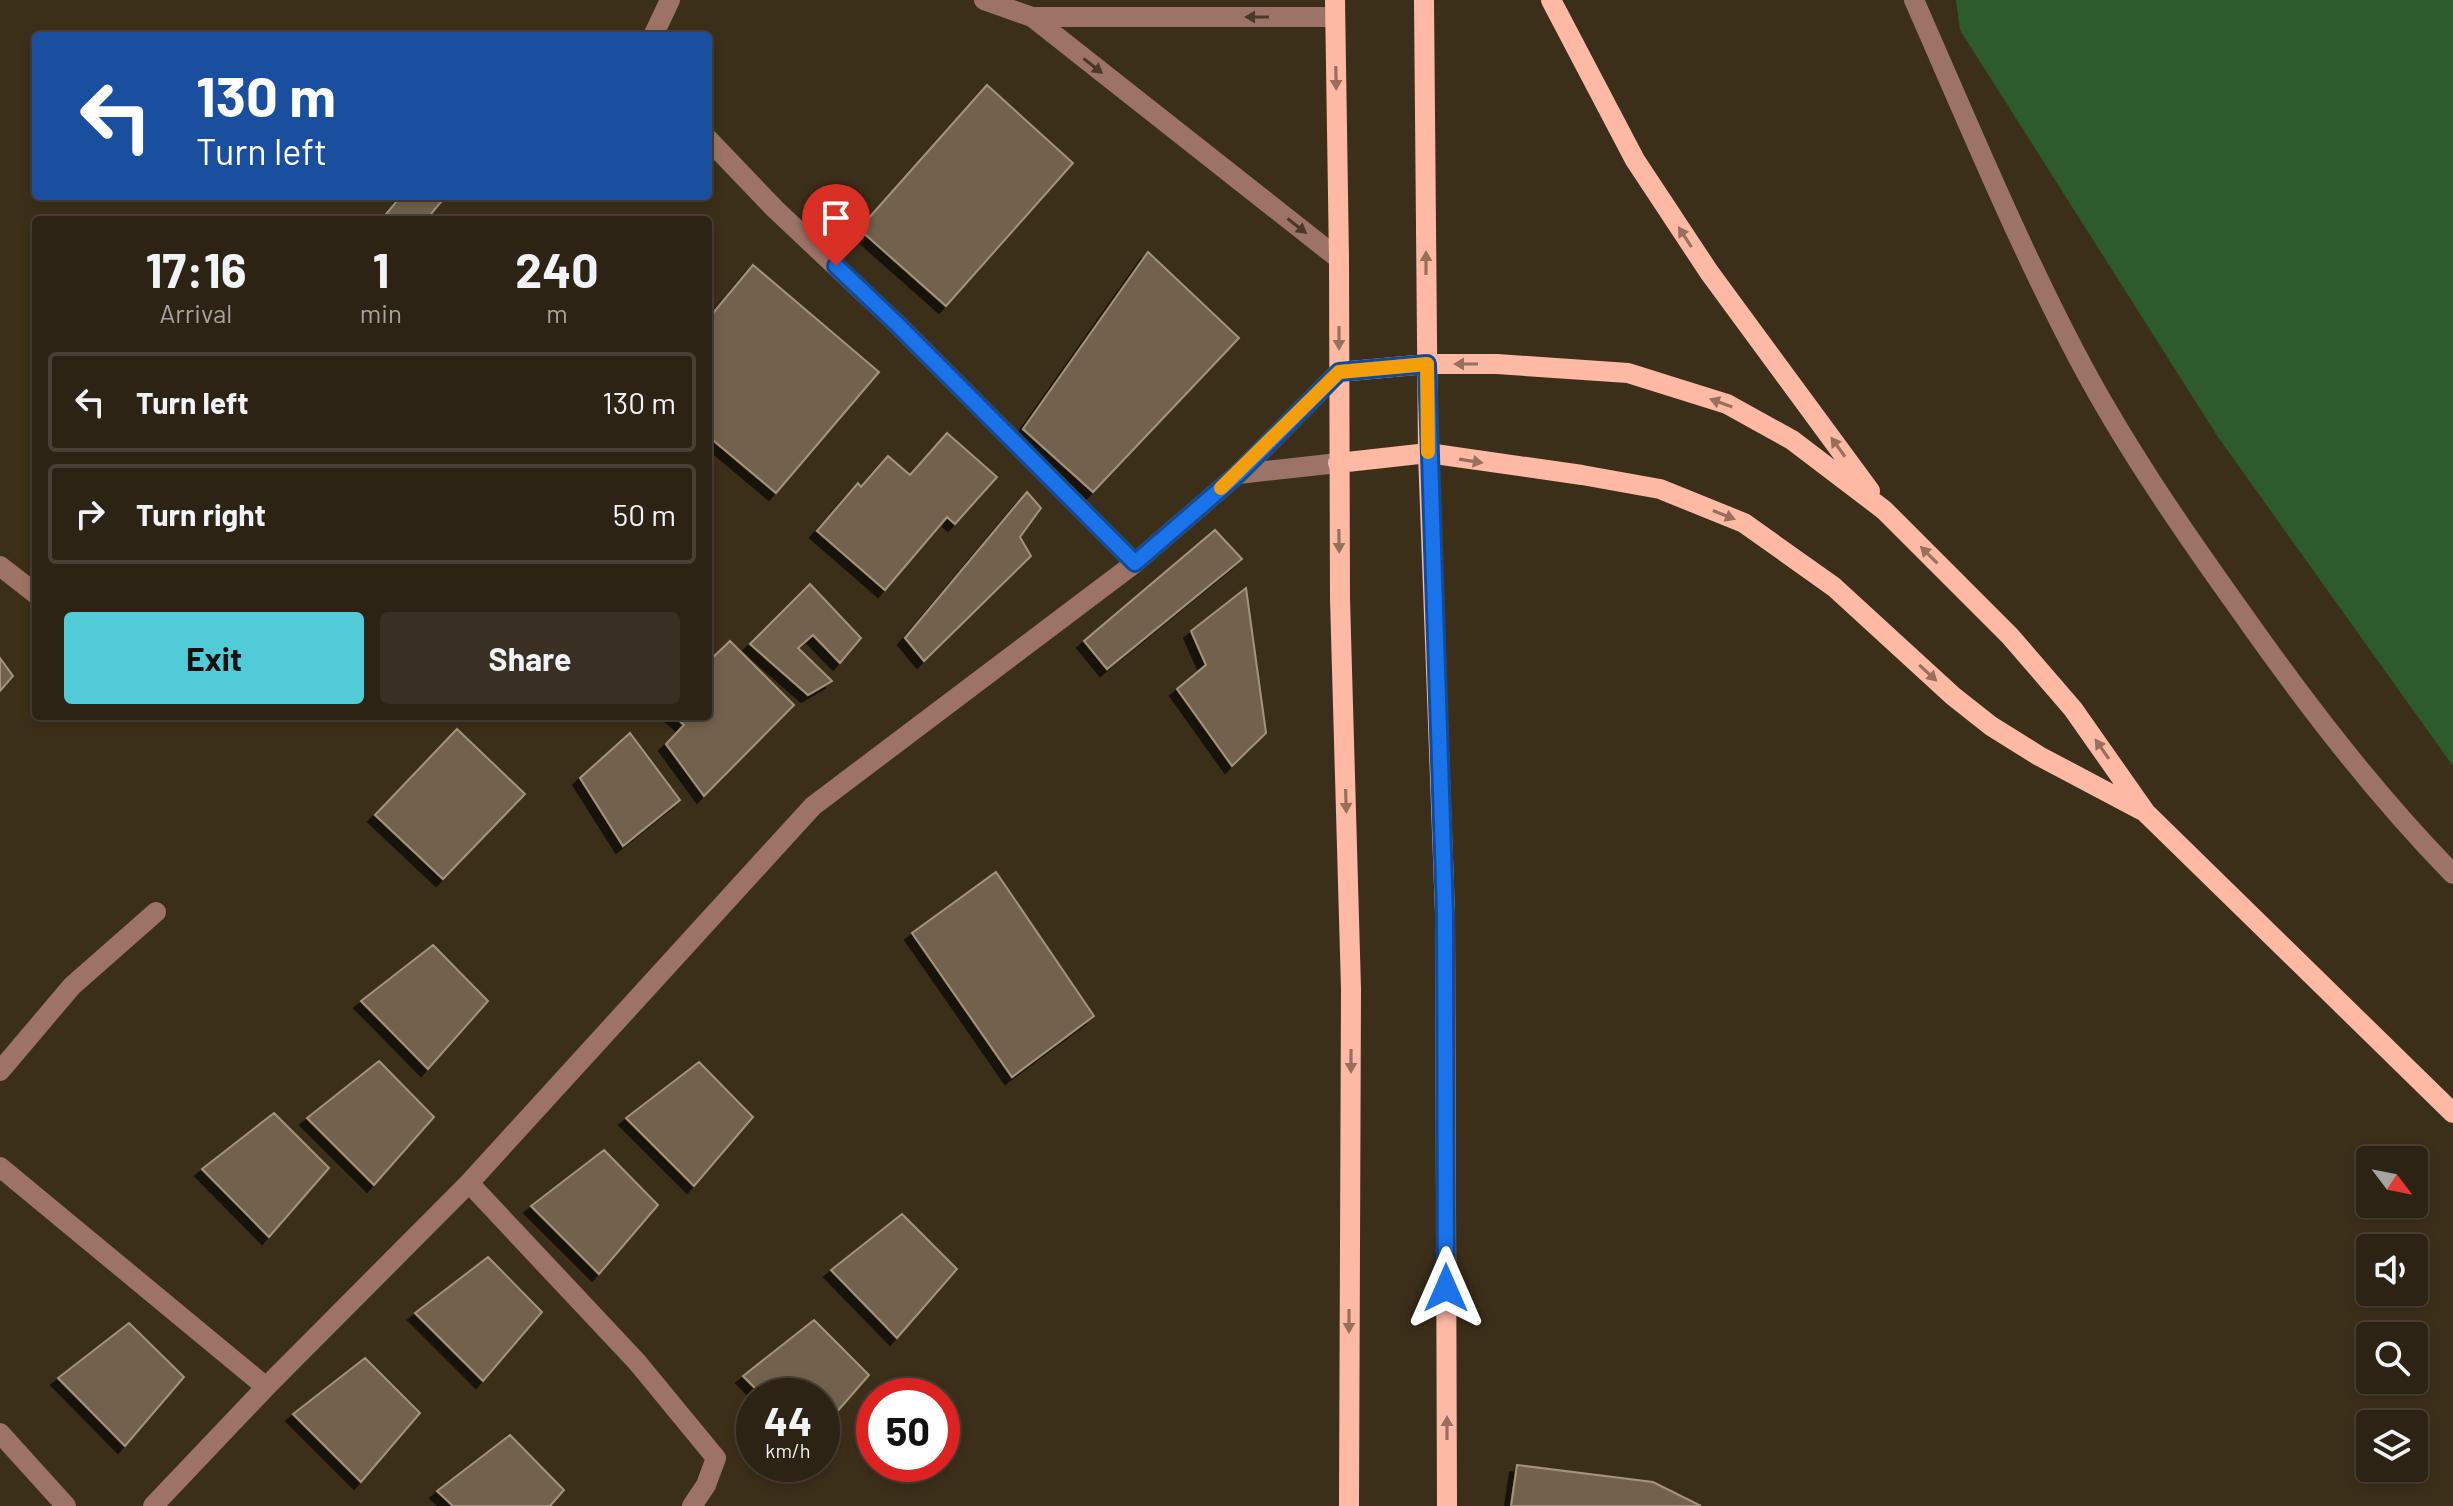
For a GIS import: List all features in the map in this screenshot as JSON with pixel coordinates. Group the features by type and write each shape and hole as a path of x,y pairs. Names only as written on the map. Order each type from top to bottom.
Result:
{"main road":[{"path":"1424,0 1428,453 1445,913 1447,1506"},
{"path":"1551,0 1635,160 1709,272 1884,510"},
{"path":"1335,8 1338,463 1351,989 1349,1506"},
{"path":"1339,372 1427,364 1497,364 1628,373 1727,404 1792,440 1884,510 2010,636 2073,709 2146,813 2453,1113"},
{"path":"1338,463 1428,453 1660,489 1744,523 1834,587 1953,696 1991,726 2039,756 2146,813"}],"street":[{"path":"655,32 670,0"},
{"path":"984,0 1032,17 1339,259"},
{"path":"1914,0 2023,247 2076,354 2136,456 2270,654 2343,748 2420,840 2453,874"},
{"path":"1032,17 1335,8"},
{"path":"712,143 1135,563"},
{"path":"153,1506 266,1387 469,1183 813,806 1135,563 1238,474 1339,372"},
{"path":"1238,474 1338,463"},
{"path":"0,566 32,591"},
{"path":"0,1071 72,986 156,912"},
{"path":"0,1167 266,1387"},
{"path":"469,1183 637,1362 716,1458 706,1485 692,1506"},
{"path":"0,1433 66,1506"}],"green space":[{"path":"1956,0 2453,0 2453,766 2218,437 1960,30"}],"building":[{"path":"987,85 1073,163 946,306 859,229"},
{"path":"398,200 443,200 429,216 384,216"},
{"path":"1148,252 1239,338 1093,492 1023,429"},
{"path":"753,265 879,372 776,493 712,439 712,314"},
{"path":"947,433 997,477 955,524 947,517 885,590 817,531 858,483 861,487 888,456 910,475"},
{"path":"1027,492 1041,508 1020,537 1031,556 924,661 905,638"},
{"path":"1215,530 1242,559 1107,669 1084,641"},
{"path":"810,584 861,638 840,663 813,635 798,648 832,681 808,695 750,644"},
{"path":"1246,588 1266,733 1232,766 1177,689 1206,665 1191,631"},
{"path":"730,641 794,705 704,796 666,744 684,725 678,720 712,720 712,658"},
{"path":"0,658 13,676 0,691"},
{"path":"457,729 525,794 443,879 375,815"},
{"path":"630,733 680,800 623,846 580,778"},
{"path":"996,872 1094,1016 1012,1077 912,933"},
{"path":"433,945 488,1001 428,1069 361,1001"},
{"path":"379,1061 434,1117 374,1185 307,1118"},
{"path":"699,1062 753,1117 694,1186 626,1118"},
{"path":"274,1113 329,1168 269,1237 202,1169"},
{"path":"604,1150 658,1205 599,1274 531,1206"},
{"path":"902,1214 957,1269 897,1338 831,1270"},
{"path":"488,1257 542,1312 483,1381 415,1313"},
{"path":"814,1320 869,1375 856,1378 856,1390 840,1408 840,1378 743,1376"},
{"path":"129,1323 184,1377 125,1446 58,1378"},
{"path":"365,1358 420,1413 361,1482 293,1414"},
{"path":"510,1435 564,1490 550,1506 453,1506 437,1491"},
{"path":"1517,1465 1653,1482 1701,1506 1511,1506"}],"slow traffic":[{"path":"1221,488 1339,372 1427,364 1428,452"}],"route":[{"path":"836,266 1135,563 1238,474 1339,372 1427,364 1445,913 1446,1288"}]}
